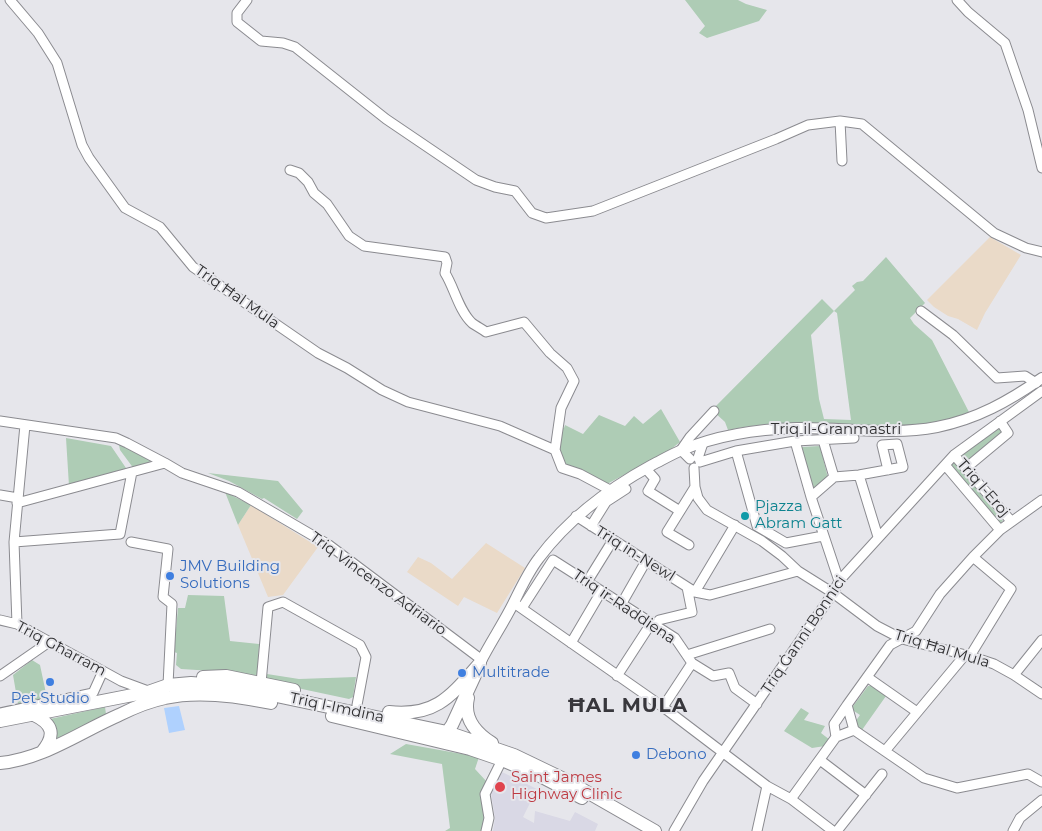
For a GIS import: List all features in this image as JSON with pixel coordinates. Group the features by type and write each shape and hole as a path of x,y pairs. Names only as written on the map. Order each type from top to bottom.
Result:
{"highway":[{"path":"173,684 200,678 226,676 384,712 402,713 435,707 452,694 481,661"},
{"path":"396,720 425,718 444,708 459,694 481,661"},
{"path":"352,720 429,735 448,731 463,704 481,661"},
{"path":"481,661 468,701 469,718 481,736 514,755"},
{"name":"Triq l-Imdina","path":"0,721 148,692 173,684 191,683 229,686 448,731 514,755 566,780 655,831"},
{"name":"Triq l-Imdina","path":"0,763 17,761 37,754 119,714 166,697 196,695 247,699 352,720 470,748 502,760 575,794 640,831"},
{"path":"0,758 37,754 50,739 50,729 47,722 34,715"}],"main road":[{"name":"Triq il-Granmastri","path":"481,661 518,605 523,584 537,560 576,516 610,490 681,450 748,432 785,428 916,430 936,428 992,409 1040,384"}],"street":[{"name":"Triq Ħal Mula","path":"10,0 38,33 57,63 82,145 89,158 125,208 160,228 192,267 318,353 347,368 382,390 408,402 500,426 555,450"},
{"path":"247,0 237,13 237,22 261,41 283,43 295,47 386,119 476,180 515,191 532,213 541,217 546,218 593,211 776,140 808,125 840,121 862,124 994,233 1026,248 1042,252"},
{"path":"957,0 968,12 1005,42 1041,152 1042,168"},
{"path":"840,121 842,161"},
{"path":"290,170 299,172 308,182 314,193 327,204 349,236 364,246 445,257 447,263 445,273 454,293 471,322 486,332 524,322 550,354 567,368 574,381 561,408 555,450 562,468 580,474 610,490"},
{"path":"921,311 953,334 997,378 1025,376 1040,384"},
{"name":"Triq Ġanni Bonnici","path":"674,831 703,781 833,593 839,581 954,455 1000,421 1040,384"},
{"path":"714,411 690,437 681,450 695,462 736,451 795,441 854,438"},
{"name":"Triq Vincenzo Adriario","path":"0,421 116,438 127,442 182,473 238,492 330,545 481,661"},
{"path":"966,468 1008,433 1000,421"},
{"path":"17,624 14,542 25,425"},
{"path":"823,440 834,477"},
{"path":"795,441 823,536 839,581"},
{"name":"Triq Ħal Mula","path":"703,443 695,462 695,487 698,498 708,510 762,541 798,571 833,593 877,626 902,640 967,655 994,664 1042,694"},
{"path":"736,451 757,526 786,543 823,536"},
{"name":"Triq l-Eroj","path":"954,455 1011,521"},
{"path":"0,496 18,500 165,463"},
{"name":"Triq l-Eroj","path":"945,465 1000,530"},
{"path":"646,469 654,479 648,491 680,511"},
{"path":"811,497 834,477 885,470"},
{"path":"14,542 120,534 132,472"},
{"path":"859,475 878,537"},
{"path":"688,545 667,532 695,487"},
{"path":"591,526 606,502 626,489"},
{"path":"836,737 834,724 890,645 916,631 940,594 973,557 1000,530 1042,500"},
{"name":"Triq in-Newl","path":"576,516 691,589"},
{"path":"617,676 655,621 692,612 691,589 735,525"},
{"path":"587,582 613,540"},
{"path":"131,542 168,549 162,597 172,604 173,684"},
{"path":"885,751 967,655 1011,589 973,557"},
{"name":"Triq ir-Raddiena","path":"518,605 553,560 601,592 655,621 675,638 692,663 712,676 729,673 735,688 757,704"},
{"path":"622,604 646,561"},
{"path":"691,589 710,595 798,571"},
{"path":"572,643 601,592"},
{"path":"260,683 268,607 283,602 360,644 366,657 358,705"},
{"path":"518,605 663,707 768,786 791,798 833,831"},
{"name":"Triq Għarram","path":"0,620 17,624 122,681 148,692"},
{"path":"687,655 770,629"},
{"path":"1014,675 1042,640"},
{"path":"0,676 49,642"},
{"path":"663,707 692,663"},
{"path":"0,713 92,693 103,671"},
{"path":"867,677 917,712"},
{"name":"Triq Għarram","path":"122,681 122,696"},
{"path":"847,705 854,730 924,778 957,788 1028,774 1042,782"},
{"path":"791,798 836,737 854,730"},
{"path":"486,831 489,818 486,794 502,760"},
{"path":"820,760 866,795"},
{"path":"837,831 882,774"},
{"path":"757,831 768,786"},
{"path":"1013,831 1020,818 1042,800"}],"shaded area":[{"path":"990,237 1021,255 985,313 977,330 958,319 948,316 927,300"},
{"path":"251,505 318,547 283,595 268,597 238,525"},
{"path":"486,543 525,568 497,613 464,597 458,606 407,572 418,557 431,563 452,579"},
{"path":"502,772 537,789 523,817 534,823 535,811 570,821 575,812 598,824 595,831 493,831 495,818 491,793"}],"green space":[{"path":"685,0 738,0 767,10 759,21 707,38 699,33 705,26"},
{"path":"886,257 925,303 910,318 932,340 970,414 929,423 908,425 767,424 728,430 725,422 712,410 822,299 834,311 855,290 852,286 857,282 863,281","holes":["834,311 837,313 851,420 824,419 819,399 811,335"]},
{"path":"661,409 680,442 670,450 607,484 563,464 558,449 560,427 564,428 565,425 583,434 599,415 625,426 634,416 643,424"},
{"path":"998,427 1004,434 966,465 960,457"},
{"path":"66,438 111,446 126,468 123,472 69,486"},
{"path":"119,445 132,450 150,461 149,465 134,469 120,450"},
{"path":"820,446 828,478 813,491 801,447"},
{"path":"954,462 1003,521 1000,523 950,466"},
{"path":"208,473 278,481 303,511 297,519 264,498 262,499 229,481"},
{"path":"225,492 251,505 238,525"},
{"path":"188,595 224,596 230,641 259,644 258,674 253,677 213,671 181,669 176,665 177,653 174,652 178,608 185,608"},
{"path":"32,660 40,665 47,698 18,704 13,675"},
{"path":"267,674 299,679 356,677 353,697 349,699 269,682"},
{"path":"868,686 872,686 886,696 862,730 856,727 855,722 860,715 851,709"},
{"path":"105,707 106,714 56,741 56,727 50,719"},
{"path":"801,708 809,713 804,720 825,726 821,733 830,740 825,746 812,748 784,731"},
{"path":"406,744 479,757 475,769 487,782 481,794 484,807 482,831 445,831 450,828 442,764 390,754"}],"water":[{"path":"179,706 185,730 169,733 164,708"}],"place":[{"name":"Pjazza Abram Gatt","path":"745,516"},
{"name":"JMV Building Solutions","path":"170,576"},
{"name":"Multitrade","path":"462,673"},
{"name":"Pet Studio","path":"50,682"},
{"name":"Debono","path":"636,755"},
{"name":"Saint James Highway Clinic","path":"500,787"}],"district":[{"name":"ĦAL MULA","path":"628,706"}]}
